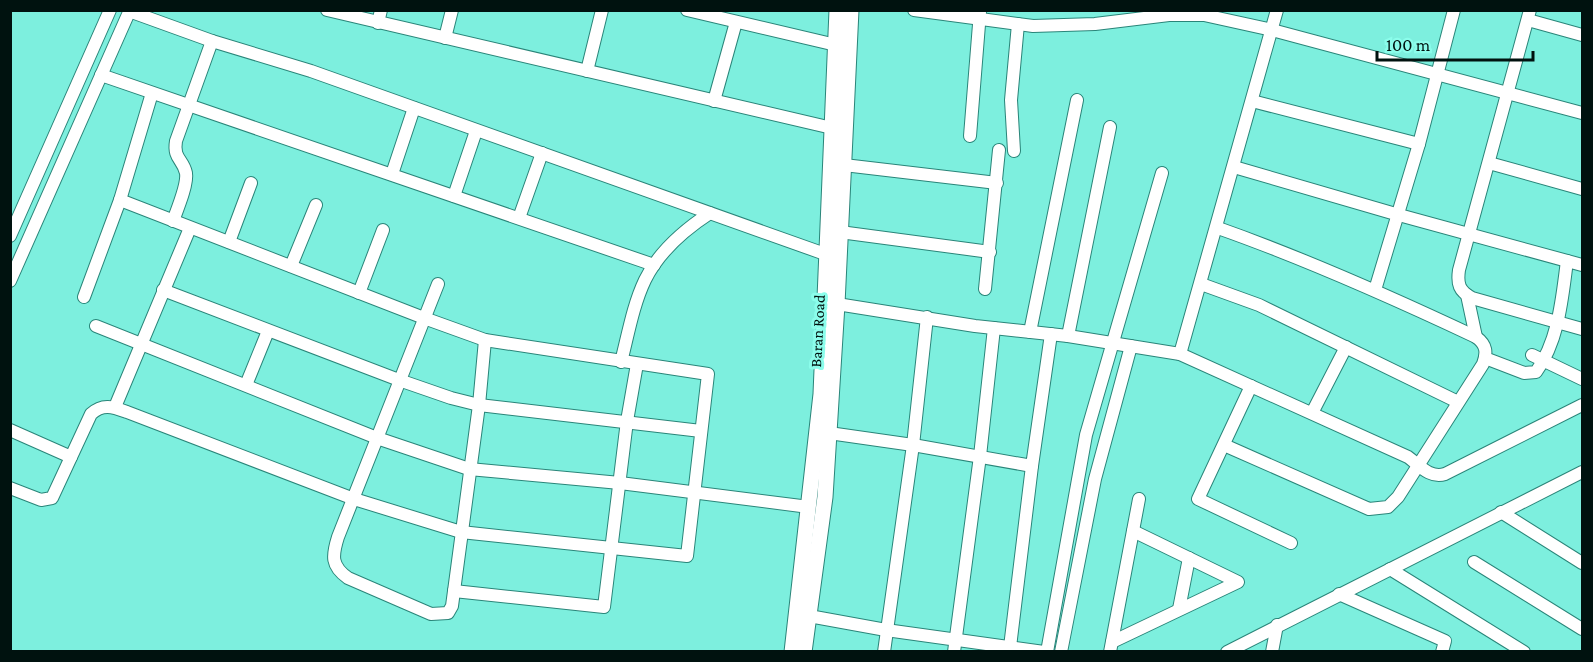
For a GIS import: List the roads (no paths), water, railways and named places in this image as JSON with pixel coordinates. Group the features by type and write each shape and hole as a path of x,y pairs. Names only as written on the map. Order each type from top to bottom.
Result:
{"main road":[{"name":"Baran Road","path":"792,651 821,394 825,254 837,10"},
{"name":"Baran Road","path":"804,651 825,497 851,10"}],"street":[{"path":"10,236 110,10"},
{"path":"327,10 380,16 445,38 832,128"},
{"path":"445,38 452,10"},
{"path":"587,71 602,10"},
{"path":"687,10 836,45"},
{"path":"914,10 979,15 1033,26 1095,24 1159,13 1204,15 1272,30 1582,113"},
{"path":"1180,354 1218,228 1278,10"},
{"path":"1375,290 1399,215 1454,10"},
{"path":"10,281 130,11 212,41 414,108 825,254"},
{"path":"970,136 979,15"},
{"path":"1582,35 1529,15 1458,278 1460,288 1467,295 1481,301 1582,329"},
{"path":"714,101 736,22"},
{"path":"1014,151 1011,100 1018,24"},
{"path":"173,222 186,178 175,147 212,41"},
{"path":"101,75 654,266"},
{"path":"84,297 120,200 152,93"},
{"path":"1030,332 1077,100"},
{"path":"1252,101 1419,144"},
{"path":"392,174 414,108"},
{"path":"1068,336 1110,127"},
{"path":"454,196 476,131"},
{"path":"985,289 999,150"},
{"path":"519,218 542,153"},
{"path":"1489,163 1582,189"},
{"path":"844,165 997,183"},
{"path":"1234,167 1582,265"},
{"path":"809,616 955,646 1010,647 1046,651 1086,435 1162,173"},
{"path":"229,242 251,183"},
{"path":"10,488 41,500 49,500 54,495 91,414 101,407 115,407 354,499 461,532 687,556 708,374 485,340 120,200"},
{"path":"291,266 316,205"},
{"path":"621,362 641,291 654,266 683,232 710,213"},
{"path":"115,407 190,228"},
{"path":"1218,228 1285,252 1375,290 1476,337 1485,347 1485,358 1458,402 1398,497 1384,509 1369,509 1224,445"},
{"path":"359,293 383,230"},
{"path":"840,232 990,252"},
{"path":"1485,358 1524,373 1536,372 1538,358 1558,323 1567,261"},
{"path":"438,284 335,548 334,560 338,570 348,578 431,614 448,613 452,606 479,405 485,340"},
{"path":"1201,284 1259,305 1458,402"},
{"path":"163,290 451,398 479,405 701,431"},
{"path":"1467,295 1476,337"},
{"path":"837,304 1180,354 1408,457 1434,475 1445,474 1582,405"},
{"path":"884,651 913,444 927,317"},
{"path":"96,326 377,438 469,469 620,483 809,507"},
{"path":"955,646 994,328"},
{"path":"246,385 268,331"},
{"path":"1010,647 1051,334"},
{"path":"1061,651 1095,479 1131,346"},
{"path":"1312,413 1346,347"},
{"path":"1538,358 1582,379"},
{"path":"454,591 604,607 627,421 637,364"},
{"path":"1251,387 1198,499 1291,543"},
{"path":"10,430 71,457"},
{"path":"829,433 913,444 1032,466"},
{"path":"1227,651 1582,472"},
{"path":"1111,647 1139,499"},
{"path":"1501,512 1582,563"},
{"path":"1111,647 1179,609 1239,582 1133,531"},
{"path":"1179,609 1189,558"},
{"path":"1474,562 1582,629"},
{"path":"1390,569 1524,651"},
{"path":"1339,594 1445,641 1442,651"},
{"path":"1272,651 1277,625"}]}
